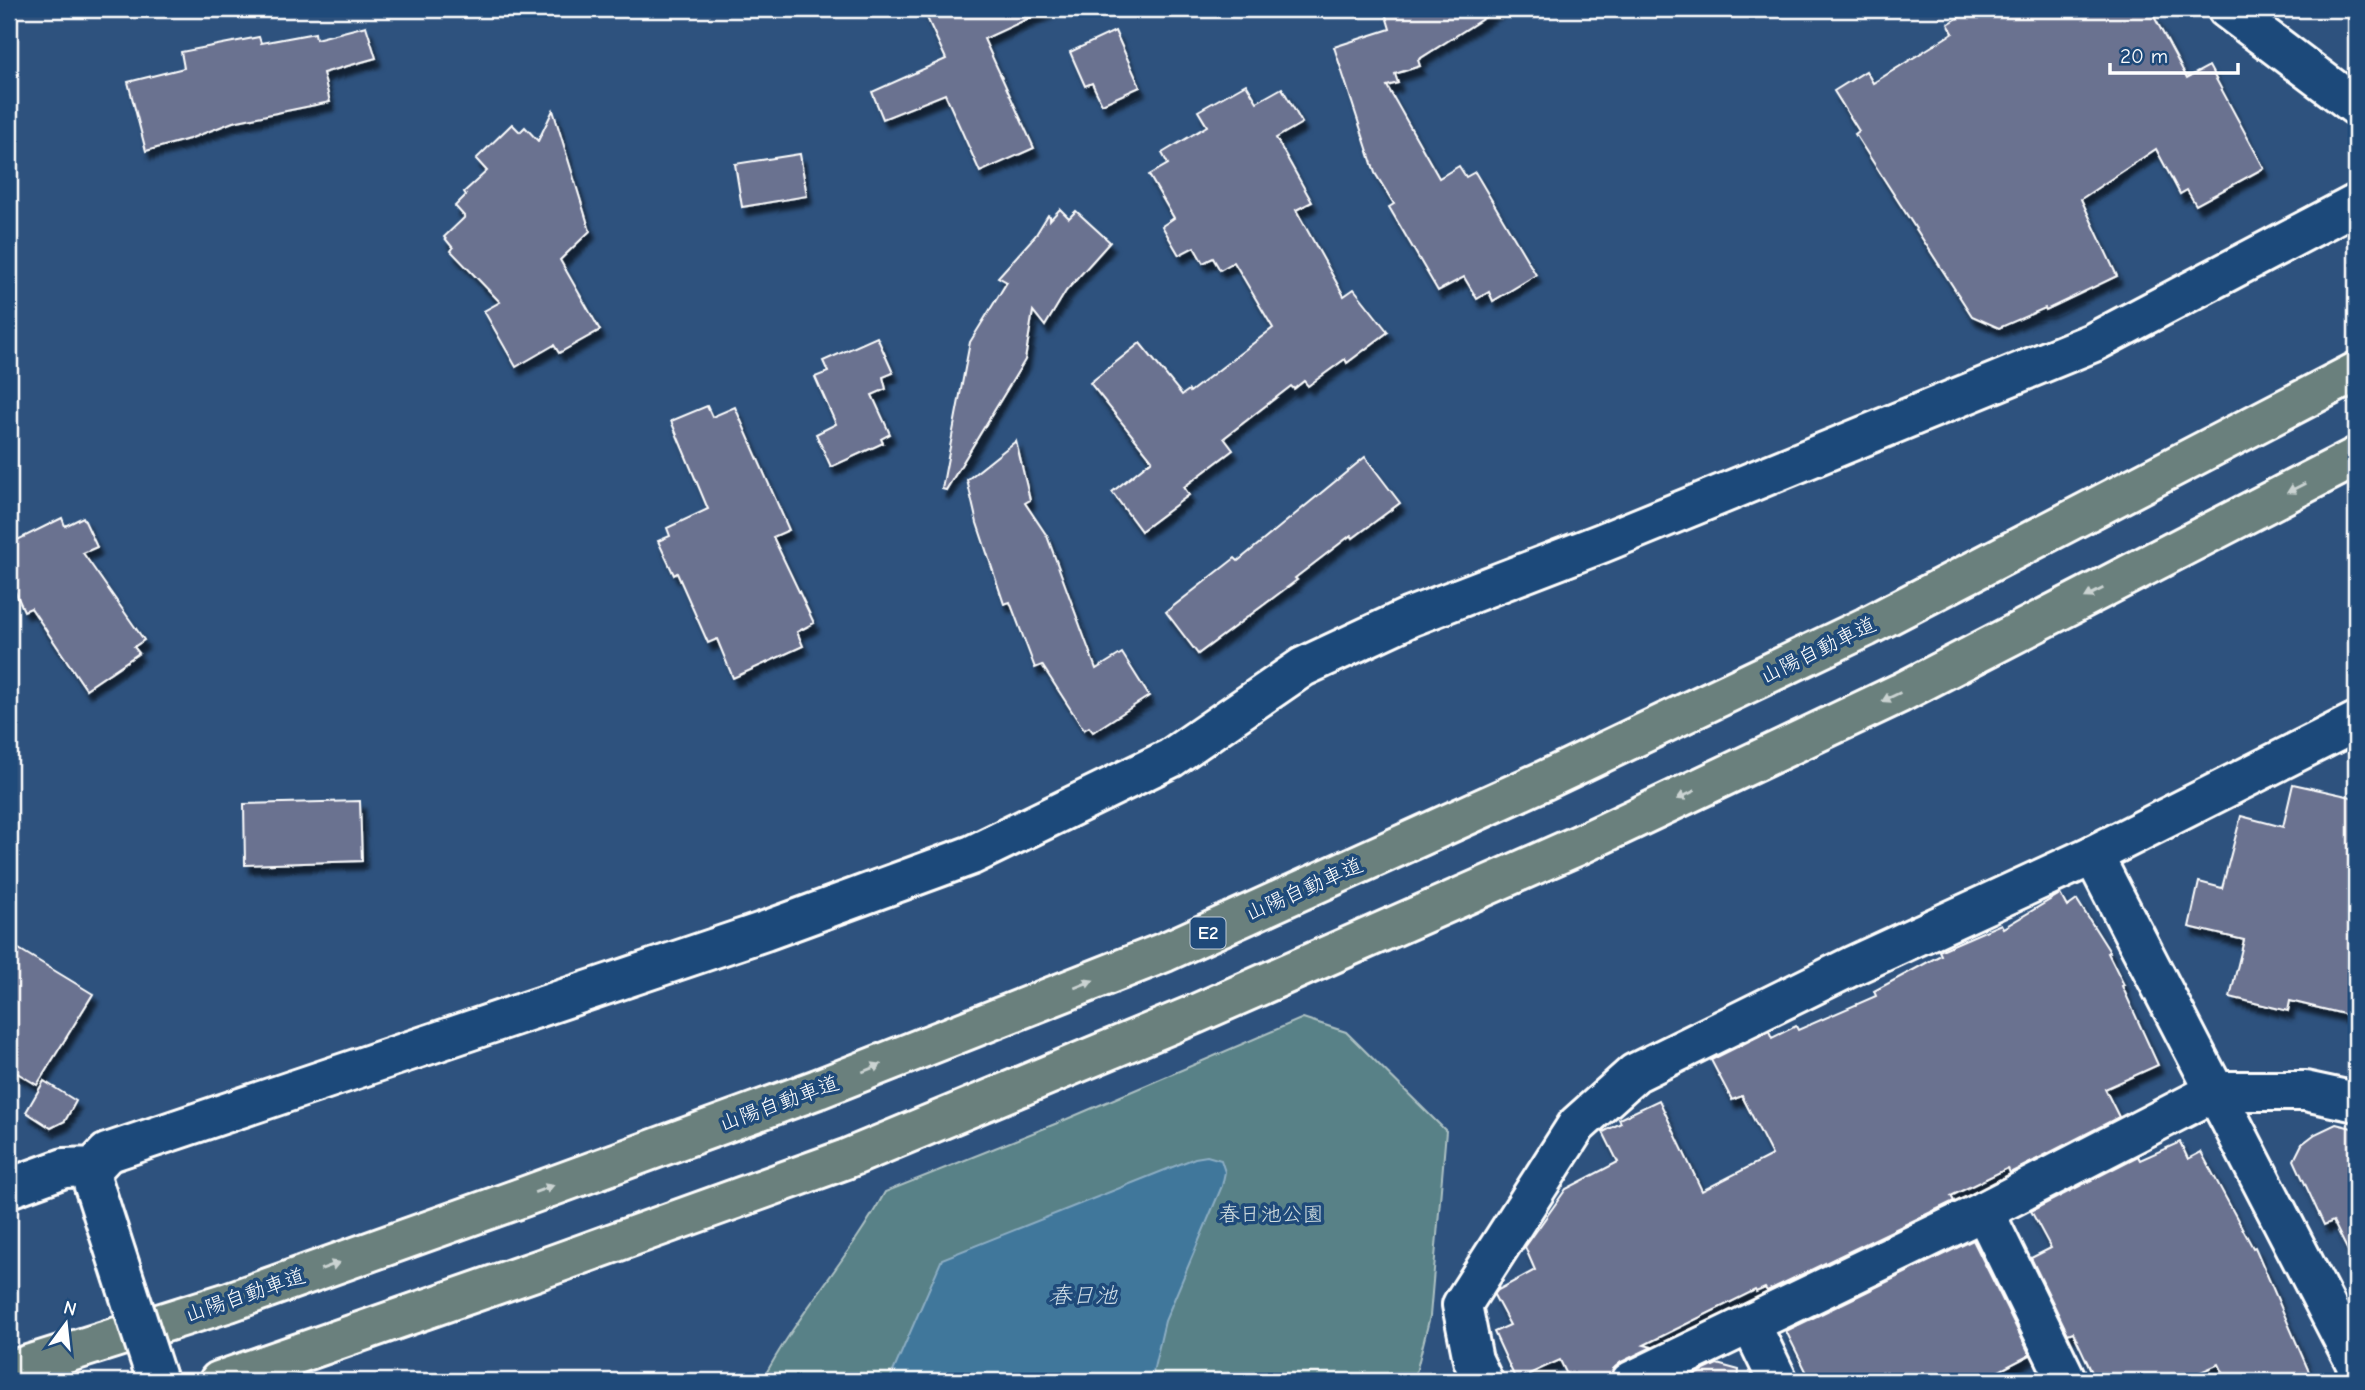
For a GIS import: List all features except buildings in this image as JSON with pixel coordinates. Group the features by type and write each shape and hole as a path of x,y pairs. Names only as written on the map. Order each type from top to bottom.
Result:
{"highway":[{"name":"山陽自動車道","path":"9,1371 229,1302 536,1192 818,1089 1165,952 1545,780 1866,628 2356,372"},
{"path":"219,1381 846,1159 1193,1015 1579,845 1900,693 2356,457"}],"street":[{"path":"2227,9 2356,106"},
{"path":"157,1381 94,1175 107,1153 765,931 972,855 1171,758 1303,667 1410,617 1602,543 2094,342 2356,204"},
{"path":"1483,1381 1473,1360 1462,1305 1577,1125 1634,1073 1852,966 2093,855 2356,722"},
{"path":"2093,855 2356,1364"},
{"path":"1631,1381 1984,1212 2216,1091 2305,1091 2356,1102"},
{"path":"9,1188 64,1168 94,1175"},
{"path":"1984,1212 2067,1381"},
{"path":"1751,1325 1778,1381"}],"green space":[{"name":"春日池公園","path":"1303,1018 1346,1032 1446,1131 1430,1316 1414,1381 762,1381 791,1332 856,1240 885,1192 1060,1122"}],"water":[{"name":"春日池","path":"1207,1156 1221,1160 1225,1172 1222,1186 1165,1321 1151,1381 889,1381 942,1259 1195,1158"}]}
